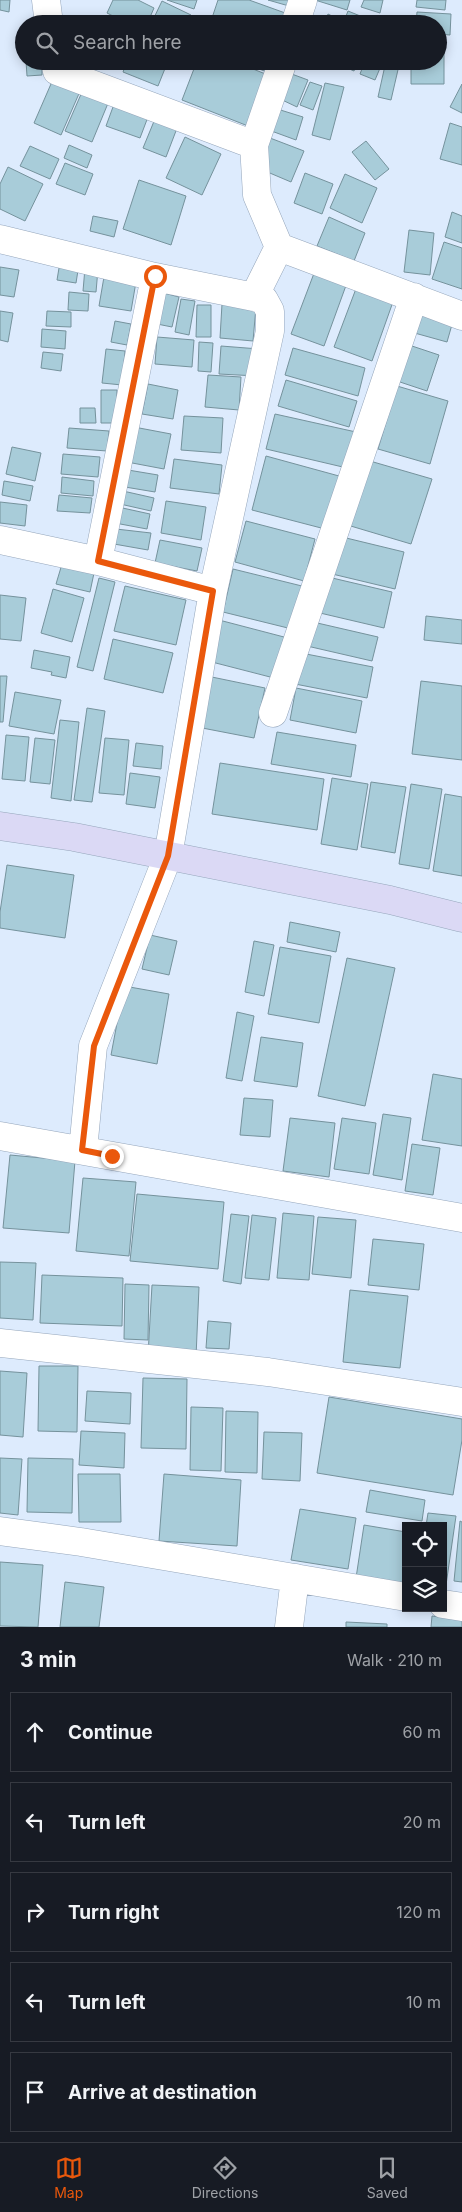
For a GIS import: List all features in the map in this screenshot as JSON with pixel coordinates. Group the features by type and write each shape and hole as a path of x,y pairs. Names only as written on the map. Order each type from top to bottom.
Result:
{"main road":[{"path":"0,826 74,836 390,900 462,918"}],"street":[{"path":"46,0 48,15"},
{"path":"298,15 304,0"},
{"path":"57,70 254,145"},
{"path":"280,70 254,145 257,195 279,247 462,316"},
{"path":"0,239 155,276 254,297 264,300 270,311 270,331 213,591 168,856 94,1046 82,1150"},
{"path":"254,297 279,247"},
{"path":"98,561 155,276"},
{"path":"273,713 414,297"},
{"path":"0,540 98,561 213,591"},
{"path":"0,1136 462,1218"},
{"path":"0,1343 268,1372 462,1402"},
{"path":"0,1531 81,1542 402,1596"},
{"path":"289,1627 295,1578"},
{"path":"447,1605 462,1607"}],"building":[{"path":"0,0 10,0 9,12 0,10"},
{"path":"113,0 138,0 154,8 151,15 111,15 107,13"},
{"path":"167,0 197,0 194,9"},
{"path":"218,0 249,0 288,14 288,15 213,15"},
{"path":"268,0 291,0 289,6"},
{"path":"315,0 350,0 347,10"},
{"path":"364,0 383,0 380,13 361,7"},
{"path":"417,0 446,0 445,10 416,7"},
{"path":"162,1 191,15 155,15"},
{"path":"348,11 358,15 346,15"},
{"path":"417,12 451,14 450,35 447,35 447,15 417,15"},
{"path":"27,70 42,70 42,75 27,76"},
{"path":"124,70 164,70 158,86 123,72"},
{"path":"194,70 256,70 268,75 248,126 182,100"},
{"path":"362,70 379,70 375,80 360,74"},
{"path":"384,70 398,70 391,100 378,97"},
{"path":"411,70 444,70 444,84 411,84"},
{"path":"289,73 308,80 297,107 278,98"},
{"path":"54,77 81,89 61,135 34,123"},
{"path":"310,82 322,86 313,110 300,105"},
{"path":"325,83 344,87 330,140 312,135"},
{"path":"462,84 462,113 450,107"},
{"path":"85,85 111,96 92,142 65,131"},
{"path":"117,96 151,109 140,138 106,126"},
{"path":"274,108 303,117 296,140 266,129"},
{"path":"157,114 179,123 166,157 143,148"},
{"path":"450,123 462,127 462,165 440,159"},
{"path":"185,137 221,154 202,195 166,178"},
{"path":"270,138 304,151 291,182 258,168"},
{"path":"366,141 389,169 375,180 352,152"},
{"path":"69,145 92,155 87,168 64,158"},
{"path":"30,146 59,159 50,179 20,166"},
{"path":"65,163 93,174 85,195 56,184"},
{"path":"8,167 43,184 25,221 0,209 0,184"},
{"path":"305,173 333,184 322,214 294,203"},
{"path":"345,174 377,188 362,223 330,208"},
{"path":"139,180 186,196 171,245 123,229"},
{"path":"452,212 462,216 462,243 445,237"},
{"path":"93,216 118,221 114,237 90,231"},
{"path":"329,217 365,233 354,261 317,246"},
{"path":"409,230 434,233 430,275 404,272"},
{"path":"444,242 462,248 462,289 432,279"},
{"path":"60,262 79,264 76,283 57,280"},
{"path":"0,267 19,270 14,297 0,295"},
{"path":"85,268 98,269 96,292 83,291"},
{"path":"316,268 348,280 324,346 291,334"},
{"path":"105,271 137,276 131,311 99,306"},
{"path":"357,286 394,299 372,361 334,347"},
{"path":"69,292 89,294 88,311 68,310"},
{"path":"164,293 179,297 172,327 157,324"},
{"path":"181,299 195,301 189,335 175,332"},
{"path":"222,304 256,307 253,341 220,338"},
{"path":"197,305 211,305 211,337 196,337"},
{"path":"0,311 13,313 8,342 0,340"},
{"path":"47,311 71,312 71,327 46,326"},
{"path":"418,311 453,321 447,342 411,332"},
{"path":"115,321 131,324 127,345 111,342"},
{"path":"42,329 66,331 65,349 41,347"},
{"path":"157,337 194,340 192,367 155,364"},
{"path":"199,342 213,343 211,372 198,371"},
{"path":"409,345 439,355 427,391 397,381"},
{"path":"221,346 259,349 257,376 219,374"},
{"path":"293,348 365,368 358,396 285,375"},
{"path":"106,349 125,351 122,385 102,383"},
{"path":"43,352 63,354 61,371 41,368"},
{"path":"208,375 241,377 239,410 205,407"},
{"path":"286,380 357,401 349,427 278,406"},
{"path":"148,384 178,390 173,419 142,414"},
{"path":"397,386 448,401 430,464 378,449"},
{"path":"101,390 117,390 116,423 101,423"},
{"path":"80,408 95,408 96,423 80,423"},
{"path":"275,414 356,432 347,468 266,449"},
{"path":"184,416 223,418 221,453 181,450"},
{"path":"134,427 171,434 164,469 127,462"},
{"path":"69,428 109,431 107,451 67,448"},
{"path":"12,447 41,453 35,481 6,474"},
{"path":"63,454 100,457 98,477 61,474"},
{"path":"266,456 339,476 325,529 252,510"},
{"path":"174,459 222,465 219,494 170,488"},
{"path":"363,459 432,479 411,544 344,524"},
{"path":"128,470 158,475 155,492 125,487"},
{"path":"62,477 94,481 93,496 61,493"},
{"path":"4,481 33,486 30,501 2,495"},
{"path":"123,491 154,498 151,511 120,504"},
{"path":"59,495 92,498 90,513 57,511"},
{"path":"166,501 206,507 201,540 161,533"},
{"path":"0,502 27,505 25,526 0,523"},
{"path":"118,507 150,514 147,529 115,523"},
{"path":"246,521 315,539 304,581 235,562"},
{"path":"116,529 151,533 148,550 114,544"},
{"path":"338,536 404,552 395,589 328,573"},
{"path":"160,540 202,548 197,571 155,563"},
{"path":"62,564 94,573 90,592 56,584"},
{"path":"233,569 306,587 296,630 223,612"},
{"path":"328,577 392,592 384,628 320,613"},
{"path":"99,578 115,582 93,671 77,667"},
{"path":"125,586 186,600 176,645 114,631"},
{"path":"53,589 84,598 72,642 41,633"},
{"path":"0,595 26,598 21,641 0,639"},
{"path":"426,616 462,620 462,644 424,640"},
{"path":"219,620 284,637 274,678 208,661"},
{"path":"313,622 378,637 372,661 307,646"},
{"path":"113,639 173,653 163,693 104,679"},
{"path":"34,650 70,657 66,678 51,675 52,672 31,668"},
{"path":"301,653 373,667 367,698 295,684"},
{"path":"0,676 7,676 3,722 0,722"},
{"path":"207,676 265,688 254,738 197,727"},
{"path":"421,681 462,686 462,760 412,754"},
{"path":"296,688 362,701 356,733 290,720"},
{"path":"15,692 61,700 54,734 9,726"},
{"path":"87,708 105,711 92,802 74,800"},
{"path":"60,720 79,722 71,801 51,798"},
{"path":"277,732 356,745 351,777 271,764"},
{"path":"6,735 29,737 25,781 2,779"},
{"path":"35,738 55,740 50,784 30,782"},
{"path":"105,738 129,740 124,795 99,793"},
{"path":"136,743 163,746 161,769 133,766"},
{"path":"220,763 324,779 317,830 212,814"},
{"path":"130,773 160,777 155,808 126,804"},
{"path":"332,778 368,784 357,850 321,844"},
{"path":"371,782 406,787 395,853 361,847"},
{"path":"411,784 442,789 429,869 399,864"},
{"path":"445,794 462,797 462,876 433,871"},
{"path":"7,865 74,875 65,938 0,928 0,912"},
{"path":"290,922 340,932 336,952 287,942"},
{"path":"150,935 177,941 169,975 142,969"},
{"path":"254,941 274,945 264,996 245,992"},
{"path":"280,947 331,956 319,1023 268,1014"},
{"path":"347,958 395,968 365,1106 318,1096"},
{"path":"124,986 169,994 157,1064 111,1055"},
{"path":"237,1012 254,1016 242,1081 226,1078"},
{"path":"261,1037 303,1043 297,1087 254,1081"},
{"path":"433,1074 462,1079 462,1146 422,1140"},
{"path":"244,1098 273,1100 270,1137 240,1135"},
{"path":"383,1114 411,1118 402,1180 373,1175"},
{"path":"290,1118 335,1123 329,1177 283,1171"},
{"path":"342,1118 376,1123 369,1174 334,1169"},
{"path":"412,1144 440,1148 433,1195 405,1191"},
{"path":"10,1155 75,1161 69,1233 3,1228"},
{"path":"83,1178 136,1182 129,1256 76,1251"},
{"path":"137,1194 224,1202 218,1269 130,1261"},
{"path":"283,1213 314,1216 309,1280 277,1278"},
{"path":"231,1214 249,1216 241,1284 223,1281"},
{"path":"252,1215 276,1218 269,1280 245,1278"},
{"path":"318,1217 356,1220 351,1278 312,1274"},
{"path":"373,1239 424,1244 419,1290 368,1285"},
{"path":"0,1262 36,1263 33,1320 0,1318"},
{"path":"42,1275 123,1278 122,1326 40,1323"},
{"path":"125,1284 149,1285 148,1340 124,1339"},
{"path":"152,1285 199,1287 196,1357 148,1355"},
{"path":"350,1290 408,1296 400,1368 343,1362"},
{"path":"208,1321 231,1323 229,1349 206,1348"},
{"path":"39,1366 78,1366 77,1432 38,1431"},
{"path":"0,1371 27,1373 23,1437 0,1435"},
{"path":"143,1378 187,1379 186,1449 141,1448"},
{"path":"87,1391 131,1393 130,1424 85,1421"},
{"path":"329,1397 462,1419 462,1440 453,1495 317,1473"},
{"path":"191,1407 223,1408 221,1471 190,1470"},
{"path":"226,1411 258,1412 257,1473 225,1472"},
{"path":"81,1431 125,1433 124,1468 79,1465"},
{"path":"264,1432 302,1433 300,1481 262,1479"},
{"path":"0,1458 22,1459 18,1515 0,1513"},
{"path":"28,1458 73,1459 72,1513 27,1512"},
{"path":"78,1474 120,1474 121,1522 79,1522"},
{"path":"164,1474 241,1480 237,1546 159,1541"},
{"path":"370,1490 425,1500 422,1521 366,1512"},
{"path":"300,1509 356,1518 348,1569 291,1560"},
{"path":"428,1513 456,1516 447,1578 447,1522 427,1522"},
{"path":"460,1521 462,1522 462,1582 454,1581"},
{"path":"364,1525 402,1531 402,1584 356,1578"},
{"path":"0,1562 43,1565 38,1627 0,1626"},
{"path":"65,1582 104,1587 99,1627 60,1627"},
{"path":"432,1616 462,1620 462,1627 431,1627"},
{"path":"346,1622 387,1624 387,1627 346,1627"}],"route":[{"path":"112,1156 82,1150 94,1046 168,856 213,591 98,561 155,276"}]}
